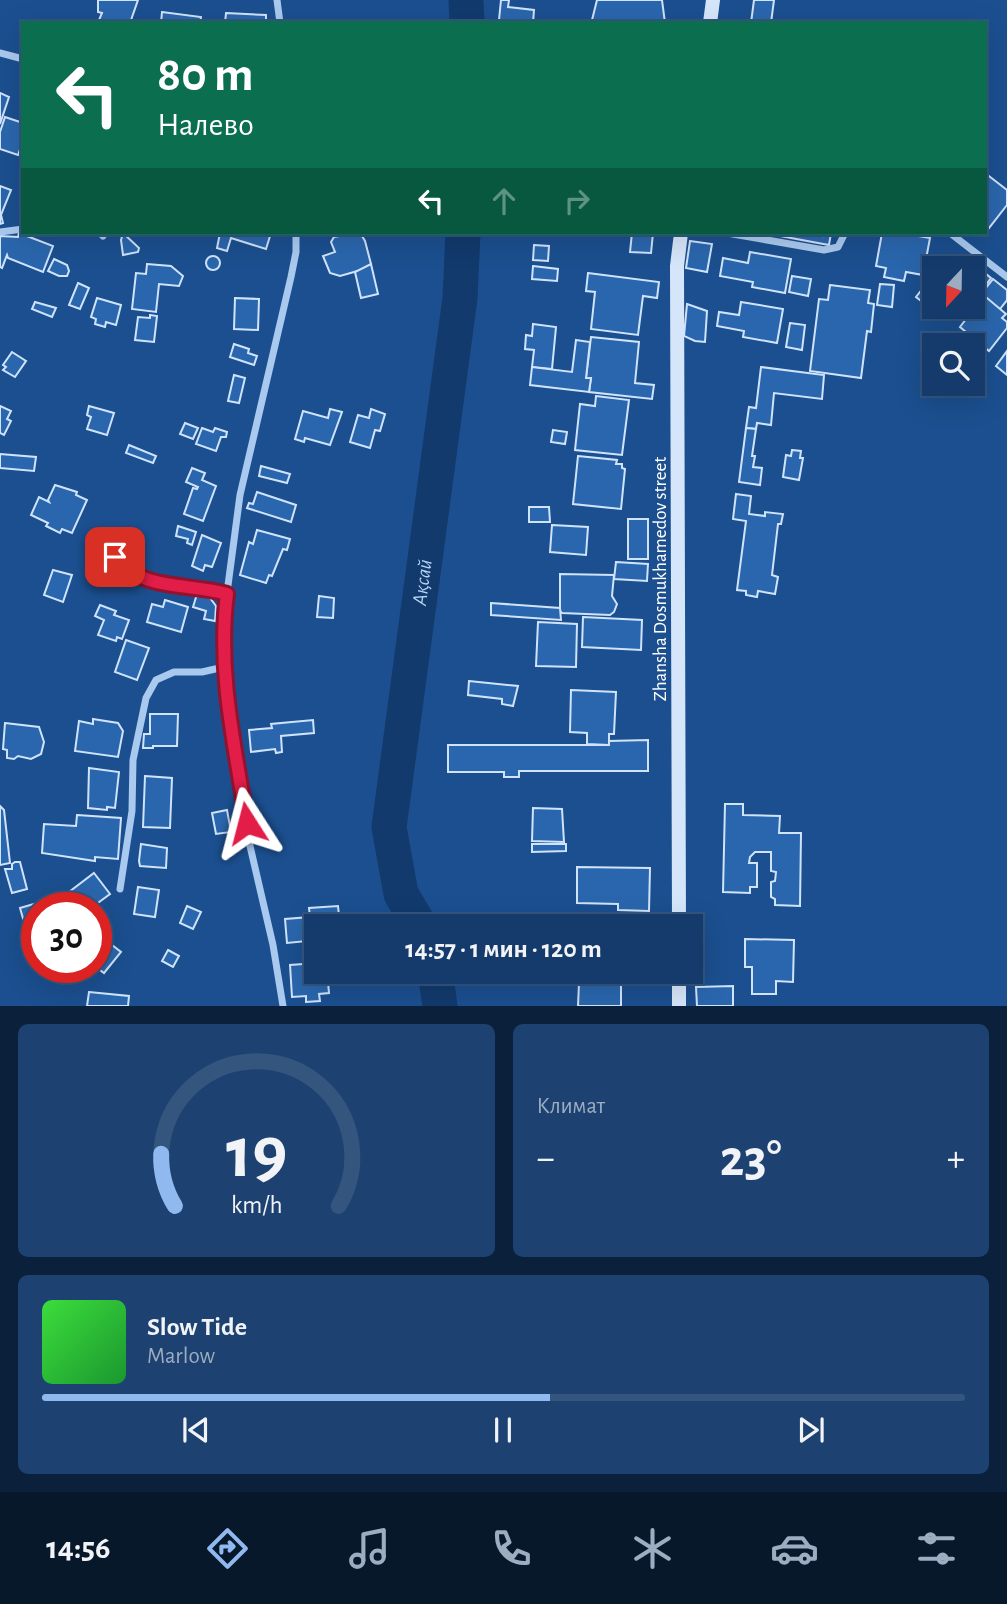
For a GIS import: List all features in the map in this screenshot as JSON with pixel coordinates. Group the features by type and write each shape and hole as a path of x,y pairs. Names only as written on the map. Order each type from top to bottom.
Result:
{"street":[{"path":"277,0 280,21"},
{"path":"710,21 713,0"},
{"path":"0,54 21,59"},
{"path":"0,232 21,229"},
{"path":"283,1006 273,946 250,846 224,667 223,622 240,495 291,277 296,235"},
{"name":"Zhansha Dosmukhamedov street","path":"679,914 677,266 681,235"},
{"path":"738,235 824,250 838,247 844,235"},
{"path":"953,235 1007,277"},
{"path":"115,557 123,568 134,576 167,585 227,594"},
{"path":"120,889 132,811 133,760 146,698 156,680 174,672 202,672 224,667"},
{"path":"679,984 679,1006"}],"building":[{"path":"98,0 138,0 131,21 102,21 99,20 102,13 98,12"},
{"path":"501,0 509,0 508,7 534,10 533,21 499,20"},
{"path":"597,0 662,0 665,21 592,20"},
{"path":"754,0 774,0 771,21 751,21"},
{"path":"162,12 201,17 200,21 161,21"},
{"path":"226,13 266,15 266,21 225,21"},
{"path":"0,93 9,97 0,124"},
{"path":"5,117 21,122 21,147 18,155 0,149 0,132"},
{"path":"987,175 1007,190 1007,205 989,228"},
{"path":"0,186 11,190 1,215 3,223 0,224"},
{"path":"19,233 53,246 43,272 8,258 7,255 2,268 0,267 0,236 18,237"},
{"path":"125,235 139,248 138,252 123,255 121,240"},
{"path":"220,235 270,235 266,249 231,238 227,251 217,248"},
{"path":"632,235 653,235 651,253 630,252"},
{"path":"775,235 831,235 829,245"},
{"path":"882,235 930,238 927,256 922,256 922,275 906,272 904,281 884,277 886,268 876,266"},
{"path":"362,236 371,264 340,276 330,273 323,256 335,252 331,242 334,237"},
{"path":"690,241 712,244 707,272 686,268"},
{"path":"534,245 549,246 548,261 533,260"},
{"path":"750,252 791,259 785,293 752,287 753,282 720,276 723,258 748,263"},
{"path":"210,256 216,256 220,263 216,270 210,270 206,266 206,260"},
{"path":"54,259 67,265 67,276 48,271"},
{"path":"147,264 171,266 183,276 179,286 159,284 156,312 132,309 136,273 146,274"},
{"path":"371,264 378,294 361,298 355,272"},
{"path":"533,266 558,269 557,281 532,279"},
{"path":"588,273 659,282 657,298 643,296 638,335 591,329 595,292 586,291"},
{"path":"985,273 991,278 985,286"},
{"path":"792,276 811,279 808,296 789,292"},
{"path":"993,279 1007,290 1007,300 1000,309 985,298 985,289"},
{"path":"78,283 89,288 80,309 69,305"},
{"path":"880,284 894,285 892,307 877,305"},
{"path":"830,285 870,290 868,303 874,304 871,332 867,331 861,378 810,371 819,299 828,300"},
{"path":"922,289 922,302 916,297"},
{"path":"97,298 121,305 116,325 106,322 105,327 95,324 96,319 91,317"},
{"path":"235,298 259,299 258,330 234,329"},
{"path":"987,298 1006,314 1002,318 1007,322 1007,328 989,351 985,348 985,333 967,333 960,327 966,319 985,319"},
{"path":"35,302 56,308 52,317 32,309"},
{"path":"741,302 783,309 777,343 743,337 744,331 717,326 719,312 739,315"},
{"path":"687,304 707,311 705,342 684,336"},
{"path":"150,315 157,316 154,342 135,340 138,317 150,318"},
{"path":"790,323 805,325 802,350 786,347"},
{"path":"533,324 556,327 552,369 532,367 534,350 525,349 526,335 532,336"},
{"path":"591,337 639,342 635,383 654,385 652,399 589,392 591,378 586,378"},
{"path":"576,340 590,342 586,378 591,378 589,392 530,385 532,367 572,372"},
{"path":"234,344 249,349 248,353 257,356 254,365 230,357"},
{"path":"1007,351 1007,375 996,366"},
{"path":"12,352 26,361 15,377 3,370 6,367 3,365"},
{"path":"761,367 824,375 822,399 774,393 771,425 757,423 756,429 746,428 749,407 756,408"},
{"path":"234,375 245,378 239,403 228,401"},
{"path":"596,396 629,400 622,455 575,450 580,404 595,406"},
{"path":"0,406 11,411 7,419 11,421 4,435 0,433"},
{"path":"89,406 114,413 107,435 87,429 91,417 87,415"},
{"path":"330,409 342,412 330,445 305,438 304,442 295,439 303,411 328,418"},
{"path":"371,409 385,414 380,431 375,430 370,448 350,442 358,415 369,418"},
{"path":"185,423 198,428 193,439 180,434"},
{"path":"202,428 213,432 215,428 227,432 226,437 221,437 216,451 196,444"},
{"path":"746,428 756,429 752,456 755,456 753,467 762,468 760,485 739,482"},
{"path":"553,430 567,432 565,444 551,442"},
{"path":"129,445 156,456 153,463 126,453"},
{"path":"792,450 801,451 800,458 803,458 799,480 783,477 786,455 791,456"},
{"path":"0,454 36,457 34,471 0,468"},
{"path":"578,456 617,460 616,464 622,464 625,469 621,509 573,504"},
{"path":"261,466 290,474 287,483 259,476"},
{"path":"192,468 205,473 202,480 216,486 203,521 184,514 193,488 198,487 186,482"},
{"path":"55,485 77,492 76,495 87,500 72,533 62,529 60,533 46,526 48,523 31,515 39,497 49,502"},
{"path":"257,492 296,505 291,522 247,508 249,503 253,504"},
{"path":"736,494 751,496 749,514 783,514 781,524 778,524 772,575 778,577 775,594 758,591 757,597 737,590 746,521 733,519"},
{"path":"529,507 549,507 550,522 529,522"},
{"path":"628,519 648,519 648,559 628,559"},
{"path":"552,525 588,527 586,555 550,552"},
{"path":"178,526 196,532 192,545 187,543 188,539 176,536"},
{"path":"257,530 290,539 287,550 283,549 272,576 269,575 266,583 240,575 249,542 253,544"},
{"path":"202,535 221,543 212,567 205,565 203,571 192,566"},
{"path":"616,562 648,564 647,581 614,579"},
{"path":"53,570 72,575 63,602 44,595"},
{"path":"560,574 614,575 612,596 617,604 614,612 610,615 562,613"},
{"path":"197,594 210,598 216,606 215,621 204,619 206,611 193,607"},
{"path":"319,596 334,598 333,618 317,617"},
{"path":"165,600 188,607 181,632 147,622 152,604 163,607"},
{"path":"491,603 560,608 561,620 491,615"},
{"path":"100,605 116,611 114,615 129,620 122,639 117,637 116,641 98,635 104,620 95,616"},
{"path":"583,617 642,620 641,650 582,647"},
{"path":"538,622 577,624 576,667 536,666"},
{"path":"126,640 149,648 137,680 115,672"},
{"path":"469,681 518,686 513,706 502,704 502,699 468,695"},
{"path":"571,690 616,692 614,734 609,734 609,745 587,744 587,733 570,732"},
{"path":"150,714 178,714 177,746 143,748 144,734 150,734"},
{"path":"93,719 118,723 123,731 118,757 75,751 79,721 93,724"},
{"path":"313,720 314,733 281,736 282,752 276,753 275,749 251,752 249,730 272,728 271,724"},
{"path":"5,723 39,727 44,742 41,754 31,759 18,756 14,759 7,758 7,750 3,749"},
{"path":"648,740 648,771 519,771 519,777 504,777 504,772 448,772 448,745 609,745 609,741"},
{"path":"89,768 119,772 115,808 88,808"},
{"path":"145,776 172,778 170,828 143,827"},
{"path":"725,804 743,804 743,815 780,816 779,833 801,833 800,906 775,905 775,899 771,897 771,882 775,881 776,872 771,871 771,852 755,852 750,857 749,863 757,863 757,887 750,887 750,893 723,892"},
{"path":"0,806 4,810 10,863 0,865"},
{"path":"533,808 562,809 564,842 532,841"},
{"path":"227,810 231,832 216,834 212,813"},
{"path":"77,815 121,818 118,859 95,857 95,861 42,853 44,824 76,826"},
{"path":"141,844 167,848 166,868 140,866"},
{"path":"532,844 566,844 566,851 532,852"},
{"path":"15,862 20,862 27,889 12,893 5,869 12,869"},
{"path":"577,867 650,868 649,911 618,910 618,904 577,903"},
{"path":"94,873 108,892 69,892"},
{"path":"138,887 159,890 155,917 134,914"},
{"path":"187,906 201,912 193,929 180,923"},
{"path":"338,906 339,914 310,914 309,908"},
{"path":"304,917 304,941 287,943 285,919"},
{"path":"745,939 794,940 793,982 776,981 776,994 752,994 752,967 745,967"},
{"path":"112,945 121,952 112,963"},
{"path":"168,950 179,956 173,967 162,961"},
{"path":"304,964 304,984 328,984 329,993 319,994 320,1001 306,1002 306,996 292,997 290,965"},
{"path":"579,984 621,985 621,1006 578,1006"},
{"path":"733,986 733,1006 697,1006 696,987"},
{"path":"89,992 129,996 128,1006 87,1006"}],"waterway":[{"name":"Ақсай","path":"466,0 467,21"},
{"name":"Ақсай","path":"413,914 401,894 389,827 460,298 463,235"},
{"name":"Ақсай","path":"437,984 440,1006"}],"route":[{"path":"115,557 123,568 134,576 167,585 227,594 223,622 224,681 247,823"}]}
